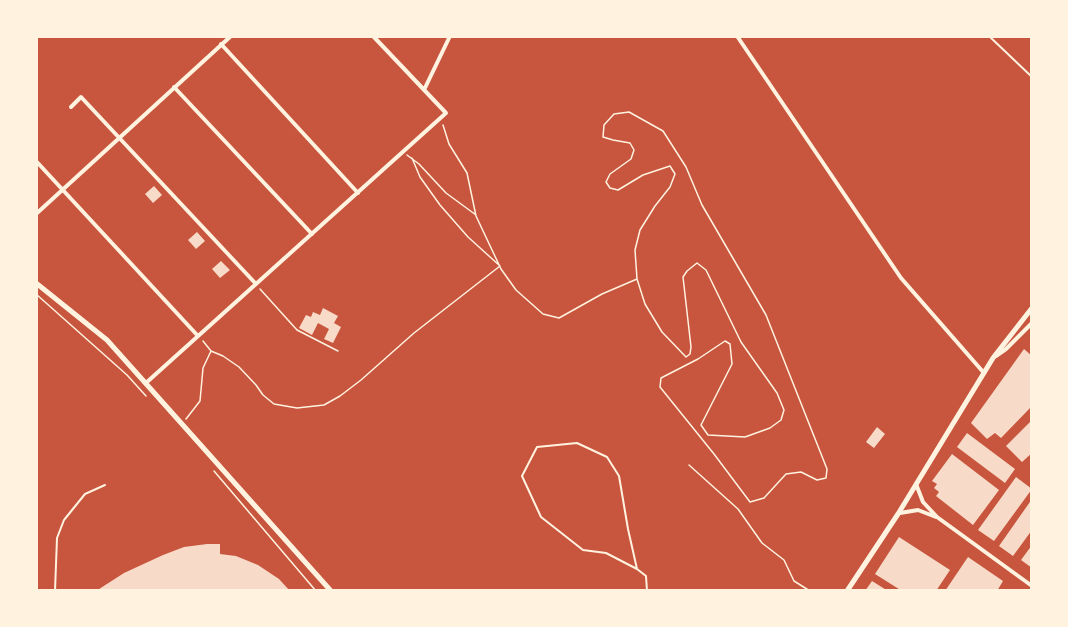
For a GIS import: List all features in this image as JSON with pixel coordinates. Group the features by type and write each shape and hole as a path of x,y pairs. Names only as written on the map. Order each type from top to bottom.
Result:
{"street":[{"path":"36,214 231,36"},
{"path":"147,382 446,113 373,36"},
{"path":"424,90 450,36"},
{"path":"737,36 901,278 984,373"},
{"path":"221,44 358,193"},
{"path":"174,87 312,234"},
{"path":"70,107 81,97 256,284"},
{"path":"36,161 198,336"},
{"path":"36,283 107,340 147,382 331,591"},
{"path":"847,591 898,514 993,358 1032,308"},
{"path":"993,358 1006,349 1032,323"},
{"path":"916,483 923,502 936,517 1032,586"},
{"path":"898,514 908,510 918,510 936,517"}],"lane":[{"path":"989,36 1032,77"},
{"path":"637,569 627,529 619,476 607,457 577,443 537,447 522,476 541,517 583,550 606,553 637,569 646,576 647,591"},
{"path":"55,591 57,538 64,520 85,494 105,485"}],"path":[{"path":"629,112 663,131 686,167 702,205 766,315 823,458 826,478 818,480 801,472 786,474 764,498 750,502 660,387 661,378 698,359 725,341 730,344 732,364 701,425 708,435 720,437 745,436 770,428 781,420 784,410 777,393 741,342 706,270 697,263 683,277 691,347 690,354 686,357 662,332 645,304 637,279 635,250 640,230 670,187 675,174 670,166 643,175 618,190 610,188 606,182 610,174 632,159 634,150 630,143 603,137 604,125 614,114 629,112"},
{"path":"441,118 449,144 467,173 476,216 500,266 516,290 543,314 559,318 602,294 637,279"},
{"path":"402,153 412,158 446,193 476,216"},
{"path":"412,158 420,177 440,205 468,237 500,266"},
{"path":"198,336 211,351 223,356 239,368 274,404 297,408 324,405 361,380 414,333 500,266"},
{"path":"256,284 297,330 338,351"},
{"path":"36,294 127,375 150,400"},
{"path":"183,424 200,401 203,368 211,351"},
{"path":"689,465 738,509 762,543 784,560 794,581 810,591"},
{"path":"211,468 316,591"}],"building":[{"path":"154,186 162,195 153,203 145,194"},
{"path":"197,232 205,241 196,249 188,240"},
{"path":"221,261 230,270 220,278 212,269"},
{"path":"323,308 338,316 334,323 341,327 333,343 324,339 329,329 318,323 312,335 299,328 306,315 311,317 313,312 320,315"},
{"path":"1024,349 1032,356 1032,406 1001,438 995,433 987,439 971,423"},
{"path":"1032,420 1032,453 1022,462 1006,446"},
{"path":"877,427 885,434 874,448 866,442"},
{"path":"967,433 1015,469 1005,483 957,447"},
{"path":"952,454 999,490 973,525 936,496 939,492 934,488 937,484 932,481"},
{"path":"1016,477 1032,489 994,541 978,530"},
{"path":"1032,499 1032,530 1013,556 999,546"},
{"path":"899,537 950,570 936,591 902,591 875,574"},
{"path":"220,544 220,554 236,556 258,565 279,579 290,591 96,591 124,573 163,555 184,547"},
{"path":"1032,545 1032,568 1021,560"},
{"path":"968,557 1003,581 997,591 945,591"},
{"path":"872,581 888,591 865,591"}]}
